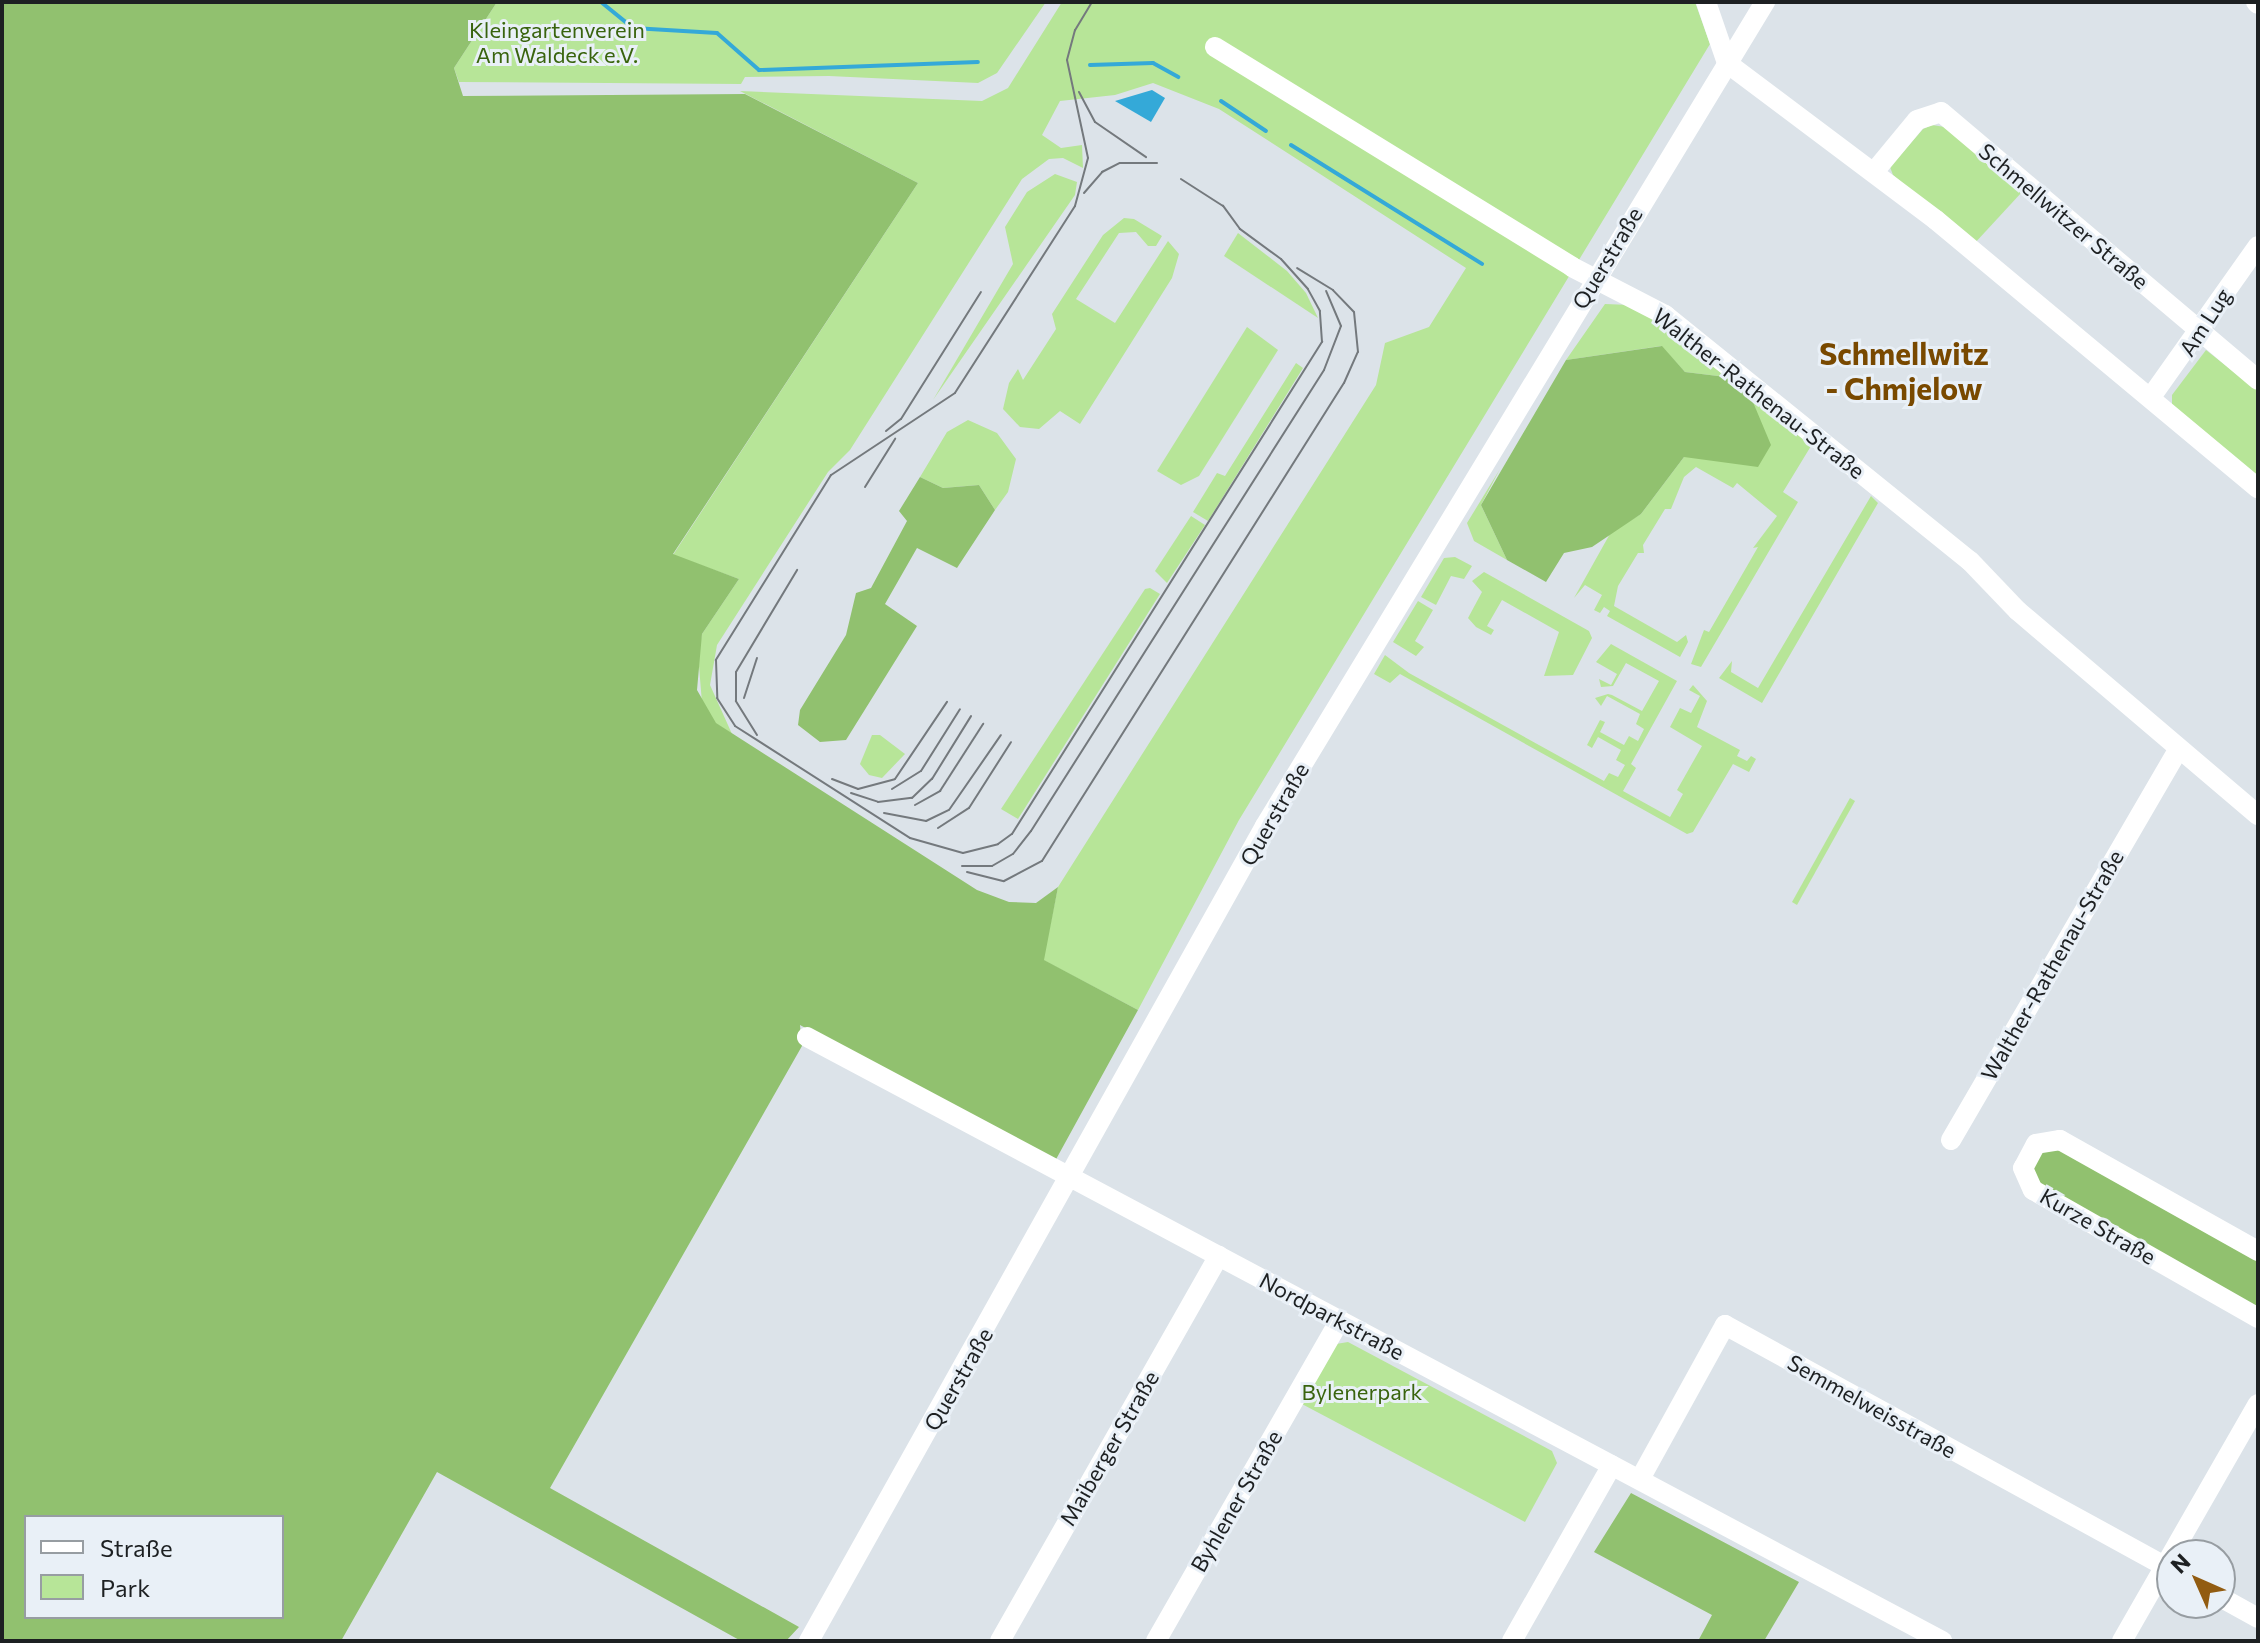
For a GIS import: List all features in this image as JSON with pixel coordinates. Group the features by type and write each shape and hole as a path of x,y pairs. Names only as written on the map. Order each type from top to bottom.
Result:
{"street":[{"path":"1706,2 1727,63 1874,172 2258,488"},
{"name":"Querstraße","path":"809,1641 1073,1177 1265,826 1595,277 1765,2"},
{"name":"Walther-Rathenau-Straße","path":"1215,47 1595,277 1665,315 1934,531 2258,815"},
{"name":"Schmellwitzer Straße","path":"1874,172 1917,120 1941,112 2258,380"},
{"name":"Am Lug","path":"2151,397 2201,333 2258,246"},
{"name":"Walther-Rathenau-Straße","path":"1951,1140 2179,748"},
{"name":"Nordparkstraße","path":"807,1037 1942,1641"},
{"name":"Kurze Straße","path":"2258,1251 2060,1140 2036,1144 2023,1168 2033,1190 2258,1318"},
{"name":"Maiberger Straße","path":"1000,1641 1219,1256"},
{"name":"Byhlener Straße","path":"1156,1641 1340,1320"},
{"name":"Semmelweisstraße","path":"1640,1479 1725,1325 2156,1561"},
{"path":"2184,1539 2258,1404"},
{"path":"1512,1641 1612,1465"},
{"path":"2122,1641 2156,1587"},
{"path":"2236,1606 2258,1618"}],"green space":[{"path":"2,2 497,2 454,68 463,96 745,94 918,183 673,554 739,579 702,634 697,690 716,723 977,890 1009,902 1036,903 1058,887 1044,960 1138,1010 1054,1163 800,1025 802,1046 550,1488 799,1627 786,1641 741,1641 437,1472 341,1641 2,1641"},
{"name":"Kleingartenverein Am Waldeck e.V.","path":"497,2 1046,2 997,73 978,83 829,76 745,77 741,84 459,82 454,68"},
{"path":"1062,2 1695,2 1710,44 1239,820 1138,1010 1043,960 1058,887 1376,385 1385,343 1429,327 1466,268 1219,109 1153,83 1115,95 1060,101 1042,135 1061,148 1082,145 1083,168 1063,158 1049,159 1022,179 850,450 828,472 717,645 710,685 732,734 715,723 702,703 698,654 702,634 739,579 673,555 918,183 740,91 982,101 1008,88"},
{"path":"1932,125 1945,127 2022,192 1974,244 1893,175 1890,167 1923,129"},
{"path":"1055,174 1077,182 1075,195 933,400 1013,264 1005,227 1027,192"},
{"path":"1124,218 1134,219 1162,236 1156,246 1148,246 1136,232 1119,233 1076,299 1115,323 1168,241 1179,254 1172,278 1080,424 1060,411 1039,429 1020,427 1003,409 1009,383 1018,369 1023,380 1056,329 1052,314 1103,235"},
{"path":"1238,233 1287,271 1306,293 1318,318 1224,256"},
{"path":"1605,304 1630,305 1656,320 1726,377 1685,372 1661,346 1566,360"},
{"path":"1247,327 1278,350 1199,476 1181,485 1157,471"},
{"path":"1662,346 1685,372 1726,377 1750,395 1771,445 1758,467 1684,457 1641,514 1592,547 1564,553 1546,582 1507,560 1481,505 1566,360"},
{"path":"2206,350 2258,391 2258,477 2172,406 2172,395"},
{"path":"1296,363 1303,368 1208,521 1193,512 1217,473 1225,476"},
{"path":"1750,395 1811,446 1783,492 1798,502 1701,667 1691,664 1704,630 1709,632 1758,547 1753,548 1777,516 1737,483 1733,488 1696,467 1684,477 1671,509 1665,509 1643,545 1644,553 1638,553 1618,586 1614,606 1677,642 1686,635 1688,642 1680,657 1607,616 1610,611 1604,607 1600,613 1594,610 1602,595 1585,585 1574,598 1611,532 1641,514 1684,457 1694,457"},
{"path":"968,420 997,433 1016,459 1008,492 995,510 979,485 943,488 920,477 947,432"},
{"path":"1500,469 1481,505 1507,560 1474,541 1467,523"},
{"path":"920,477 943,488 979,485 995,510 957,568 917,548 885,604 917,626 846,740 820,742 798,725 800,710 846,635 856,593 871,588 907,521 899,511"},
{"path":"1871,496 1878,503 1762,703 1719,678 1732,661 1731,672 1758,688"},
{"path":"1191,516 1205,525 1167,583 1155,571"},
{"path":"1455,557 1472,566 1464,579 1451,576 1436,605 1421,597 1444,558"},
{"path":"1484,572 1589,631 1592,638 1573,675 1544,676 1559,632 1502,600 1487,626 1494,630 1491,635 1476,627 1468,618 1482,592 1472,581"},
{"path":"1150,588 1160,594 1018,819 1001,809 1145,589"},
{"path":"1418,601 1433,610 1415,641 1424,647 1416,656 1393,642"},
{"path":"1611,644 1677,681 1631,764 1636,768 1623,791 1670,817 1683,794 1677,790 1702,746 1670,727 1680,708 1691,713 1700,696 1689,690 1693,685 1707,701 1697,727 1740,750 1737,756 1747,761 1751,756 1756,759 1749,772 1733,764 1693,832 1687,834 1400,674 1390,683 1374,674 1385,655 1409,673 1604,781 1609,773 1618,777 1625,765 1616,760 1621,750 1598,737 1592,748 1587,745 1600,720 1605,722 1600,732 1624,745 1629,736 1638,741 1644,729 1636,724 1640,714 1607,696 1601,706 1595,698 1612,695 1642,711 1659,681 1626,663 1613,686 1601,687 1599,679 1611,685 1617,674 1596,662"},
{"path":"872,735 880,735 905,754 882,778 869,775 860,764"},
{"path":"1850,798 1855,801 1797,905 1792,902"},
{"path":"2061,1150 2258,1259 2258,1313 2039,1189 2031,1171 2041,1151"},
{"name":"Bylenerpark","path":"1348,1342 1552,1451 1557,1463 1525,1522 1300,1403 1336,1344"},
{"path":"1631,1493 1799,1582 1764,1641 1698,1641 1712,1615 1594,1552"}],"water":[{"path":"1152,90 1165,98 1151,122 1115,101"}],"waterway":[{"path":"601,2 633,28 717,33 759,70 978,62"},
{"path":"1090,65 1153,63 1178,77"},
{"path":"1221,101 1266,131"},
{"path":"1291,145 1482,264"}],"tram line":[{"path":"1092,2 1075,30 1067,60 1088,158 1075,206 955,393 831,475 716,660 717,698 735,726 910,838 963,853 998,844 1012,834 1322,342 1320,311 1308,289 1281,259 1240,229 1223,206 1181,179"},
{"path":"1079,92 1095,122 1146,157"},
{"path":"1084,193 1102,172 1120,163 1157,163"},
{"path":"967,872 1004,881 1042,861 1344,383 1358,352 1354,312 1333,290 1297,268"},
{"path":"962,866 992,866 1013,854 1031,831 1324,370 1341,326 1326,291"},
{"path":"886,431 901,419 981,292"},
{"path":"865,487 895,439"},
{"path":"757,735 736,701 736,672 797,570"},
{"path":"744,698 757,658"},
{"path":"832,779 858,789 895,779 947,702"},
{"path":"892,789 921,771 960,709"},
{"path":"851,793 878,802 912,798 932,779 971,716"},
{"path":"915,805 940,791 983,724"},
{"path":"884,813 926,821 949,810 1001,735"},
{"path":"938,828 969,808 1011,742"}],"district":[{"name":"Schmellwitz - Chmjelow","path":"1904,370"}]}
